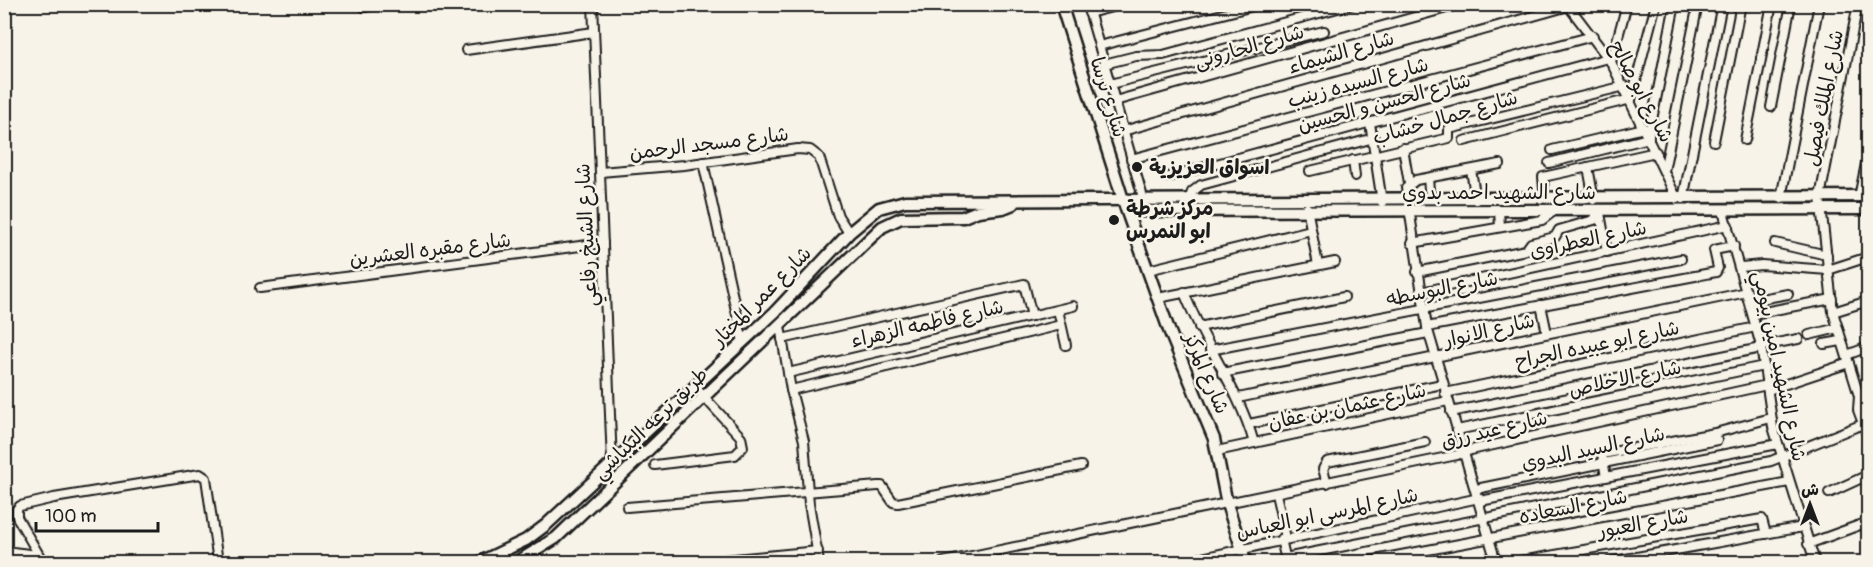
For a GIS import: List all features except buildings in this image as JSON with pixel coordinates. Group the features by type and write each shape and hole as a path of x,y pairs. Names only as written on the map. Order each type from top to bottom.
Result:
{"street":[{"path":"364,7 383,4"},
{"name":"شارع الشيخ رفاعي","path":"594,4 612,463"},
{"name":"شارع ترسا","path":"1061,4 1123,201"},
{"path":"1124,4 1088,9 1141,201"},
{"path":"1099,46 1261,4"},
{"path":"1104,64 1136,56 1163,55 1353,4"},
{"name":"شارع الحارونى","path":"1115,101 1461,4"},
{"path":"1610,60 1627,4"},
{"path":"1464,141 1631,100 1656,4"},
{"path":"1549,163 1649,137 1675,4"},
{"path":"1664,171 1698,4"},
{"path":"1680,199 1722,4"},
{"path":"1714,141 1741,4"},
{"path":"1745,140 1772,4"},
{"path":"1771,106 1791,4"},
{"path":"1781,198 1820,4"},
{"name":"شارع الملك فيصل","path":"1858,4 1820,197 1833,312 1859,396 1857,408 1869,436"},
{"name":"شارع ابو صالح","path":"1570,6 1610,60 1680,199"},
{"name":"شارع الشيماء","path":"1123,130 1570,6"},
{"path":"1110,84 1324,31"},
{"path":"465,50 594,32"},
{"name":"شارع السيده زينب","path":"1131,159 1593,36"},
{"name":"شارع الحسن و الحسين","path":"1168,177 1610,60"},
{"name":"شارع جمال خشاب","path":"1310,171 1449,137 1449,129 1625,87"},
{"path":"1370,123 1377,154 1382,205"},
{"path":"1552,150 1644,128"},
{"path":"1188,200 1192,192 1201,185 1374,138"},
{"name":"شارع مسجد الرحمن","path":"600,172 703,162 804,148 819,158 838,216 849,233"},
{"path":"1402,148 1409,183 1406,188 1406,205 1428,330 1442,384 1480,500 1496,560 1472,562"},
{"path":"1544,189 1543,177 1656,152"},
{"path":"1864,196 1869,154"},
{"path":"1353,160 1356,176"},
{"path":"703,162 742,342"},
{"path":"1409,183 1500,164"},
{"path":"1588,167 1607,252"},
{"path":"1471,170 1476,200"},
{"path":"1428,178 1429,190"},
{"name":"شارع الشهيد احمد بدوي","path":"1141,201 1142,211 1406,205 1553,212 1680,199 1864,196"},
{"name":"شارع الشهيد احمد بدوي","path":"1123,201 1188,200 1306,206"},
{"name":"شارع الشهيد احمد بدوي","path":"1406,205 1476,200 1723,211 1869,209"},
{"name":"طريق ترعه البكباشي","path":"726,366 863,242 891,221 906,218 966,216 978,210 1003,208 1020,201"},
{"name":"شارع عمر المختار","path":"480,562 531,537 580,504 612,463 726,366 742,342 780,319 849,233 872,213 895,202 1123,201"},
{"name":"شارع المركز","path":"1123,201 1191,386 1210,427 1227,504 1246,562"},
{"path":"1306,206 1318,265"},
{"path":"1417,272 1526,250 1531,243 1555,237 1556,233 1594,220 1598,207"},
{"path":"1499,210 1500,228"},
{"name":"شارع الشهيد امين بيومي","path":"1723,211 1741,267 1761,347 1771,418 1815,562"},
{"path":"1412,243 1542,220 1553,212 1556,233"},
{"name":"شارع العطراوى","path":"1421,292 1728,225"},
{"path":"1148,270 1311,230"},
{"name":"شارع مقبره العشرين","path":"260,288 603,243"},
{"path":"1775,243 1827,255"},
{"path":"1222,373 1541,305 1716,272 1718,268 1714,250 1734,246"},
{"path":"1741,267 1762,265 1828,270 1869,257"},
{"name":"شارع البوسطه","path":"1210,350 1681,259"},
{"path":"1158,298 1335,262"},
{"path":"782,339 1023,284 1032,316"},
{"path":"1184,292 1210,350 1238,398 1254,443"},
{"name":"شارع الانوار","path":"1238,398 1435,359 1547,333 1747,292"},
{"path":"1750,301 1788,294"},
{"path":"1199,327 1344,297"},
{"path":"1753,314 1832,299"},
{"path":"1833,312 1868,304"},
{"path":"1541,305 1547,333"},
{"name":"شارع فاطمه الزهراء","path":"788,373 1073,306"},
{"path":"1058,310 1066,345"},
{"path":"780,319 791,390 804,441 808,494 819,562"},
{"path":"791,390 1062,325"},
{"name":"شارع ابو عبيده الجراح","path":"1446,397 1756,327"},
{"path":"1809,335 1838,328"},
{"path":"1451,412 1798,339"},
{"path":"1824,344 1841,341"},
{"name":"شارع عيد رزق","path":"943,562 1276,494 1768,387 1848,359 1869,347"},
{"name":"شارع الاخلاص","path":"1457,430 1764,366"},
{"path":"1249,424 1442,384"},
{"path":"655,465 702,461 740,452 743,447 741,437 698,390"},
{"name":"طريق ترعه البكباشي","path":"517,562 542,549 580,504 698,390"},
{"path":"1859,396 1869,392"},
{"name":"شارع عثمان بن عفان","path":"1217,451 1446,397"},
{"path":"1606,477 1602,454 1716,436 1771,418"},
{"path":"1276,494 1286,560 1782,458 1863,424"},
{"path":"1716,436 1723,454"},
{"path":"1327,483 1323,469 1327,462 1425,442"},
{"name":"شارع المرسى ابو العباس","path":"1183,562 1283,539 1778,444"},
{"name":"شارع السيد البدوي","path":"1476,489 1603,463"},
{"path":"627,507 808,494 882,486 893,502 898,503 1082,466"},
{"path":"41,559 17,516 17,509 20,506 54,498 200,474 206,478 208,487 218,562"},
{"path":"1829,493 1869,475"},
{"name":"شارع السعاده","path":"1364,562 1789,482"},
{"name":"شارع العبور","path":"1514,562 1762,519 1766,534"},
{"path":"1808,544 1869,522"},
{"path":"1609,562 1803,527"},
{"path":"4,551 41,559"},
{"path":"702,562 818,551"}],"place":[{"name":"اسواق العزيزية","path":"1137,167"},
{"name":"مركز شرطة ابو النمرس","path":"1114,220"}]}
